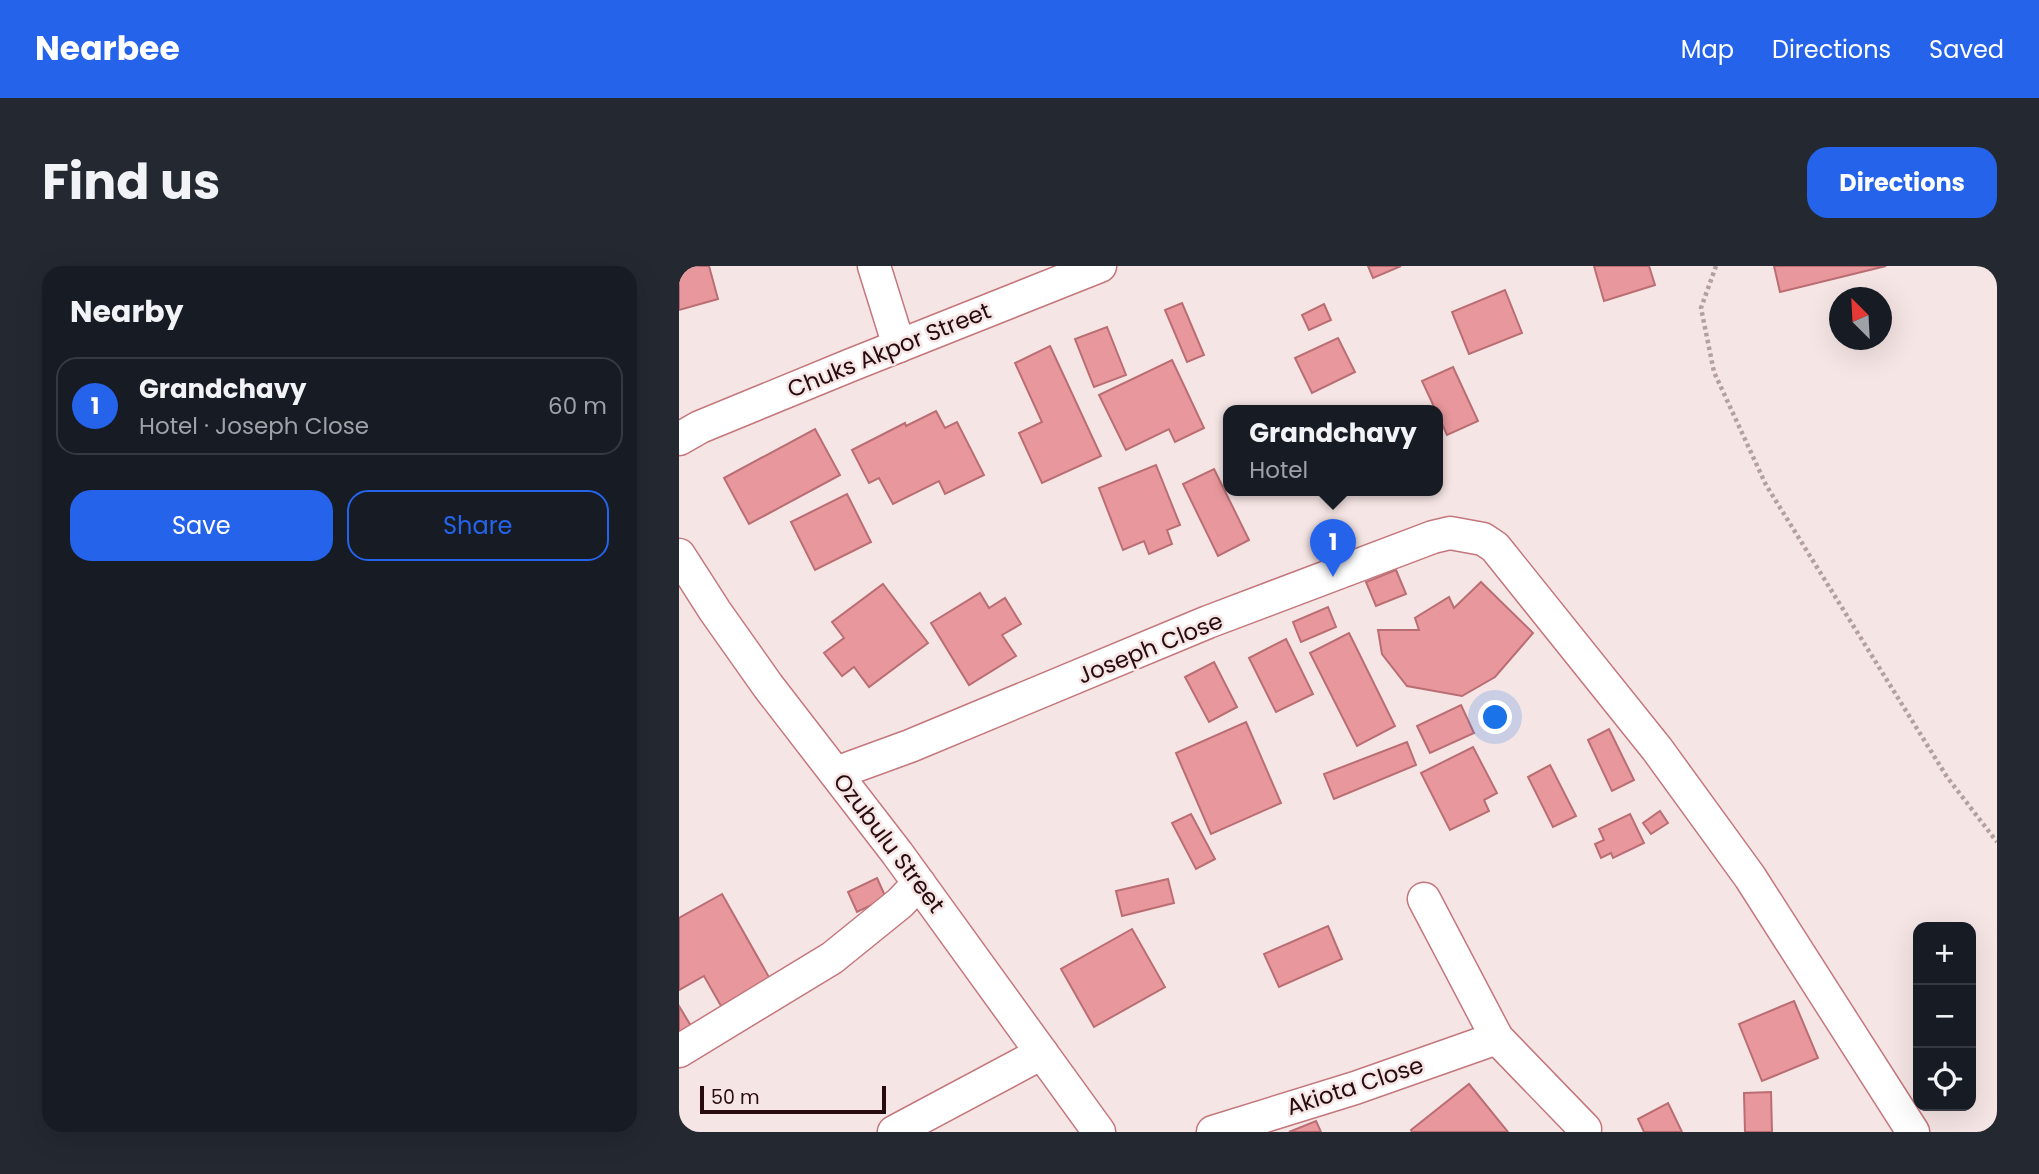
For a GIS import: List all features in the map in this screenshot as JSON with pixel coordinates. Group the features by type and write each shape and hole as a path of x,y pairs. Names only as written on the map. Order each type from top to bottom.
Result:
{"street":[{"path":"874,266 899,346"},
{"name":"Chuks Akpor Street","path":"679,439 700,427 1100,266"},
{"name":"Joseph Close","path":"836,773 962,725 1208,622 1433,537 1450,533 1483,539 1495,547 1657,749 1750,877 1913,1132"},
{"name":"Ozubulu Street","path":"679,555 768,686 919,883 1099,1132"},
{"path":"679,1051 832,958 900,903 919,883"},
{"path":"1424,898 1497,1038 1585,1129"},
{"name":"Akiota Close","path":"1213,1132 1355,1088 1497,1038"},
{"path":"894,1132 1042,1053"}],"path":[{"path":"1716,266 1701,308 1714,372 1766,485 1947,777 1997,842"}],"building":[{"path":"679,266 709,266 718,299 679,310"},
{"path":"1368,266 1401,266 1373,278"},
{"path":"1594,266 1649,266 1655,285 1604,301"},
{"path":"1774,266 1886,266 1780,292"},
{"path":"1505,290 1522,333 1469,354 1452,312"},
{"path":"1182,303 1204,355 1187,362 1165,310"},
{"path":"1324,304 1331,320 1309,330 1302,315"},
{"path":"1107,327 1126,375 1094,387 1075,339"},
{"path":"1338,338 1355,372 1312,393 1295,358"},
{"path":"1050,346 1101,456 1042,483 1019,433 1042,422 1015,363"},
{"path":"1172,360 1204,428 1175,442 1169,429 1126,450 1099,395"},
{"path":"1453,367 1478,421 1447,435 1443,426 1443,405 1433,405 1422,381"},
{"path":"936,411 945,428 957,422 984,475 945,494 939,481 893,504 879,478 869,483 852,450 905,423 906,426"},
{"path":"815,429 840,475 749,524 724,478"},
{"path":"1156,465 1180,525 1167,530 1172,544 1149,554 1144,541 1123,550 1099,488"},
{"path":"1214,469 1223,487 1223,496 1227,496 1249,540 1218,556 1183,484"},
{"path":"847,494 871,542 815,570 791,522"},
{"path":"1396,570 1406,594 1376,606 1366,582"},
{"path":"1481,582 1533,633 1495,677 1462,696 1407,686 1382,654 1378,630 1419,630 1415,618 1449,597 1454,608"},
{"path":"883,584 928,643 869,687 854,667 842,676 824,653 844,638 832,622"},
{"path":"980,593 989,608 1005,598 1021,624 1002,635 1016,656 969,685 931,623"},
{"path":"1328,607 1336,627 1301,642 1293,622"},
{"path":"1349,633 1395,726 1357,746 1310,653"},
{"path":"1286,639 1313,694 1276,712 1249,658"},
{"path":"1214,662 1237,707 1209,722 1185,677"},
{"path":"1461,705 1474,733 1430,753 1417,726"},
{"path":"1246,722 1281,803 1211,834 1176,753"},
{"path":"1609,729 1634,780 1612,791 1588,740"},
{"path":"1407,742 1416,765 1334,799 1324,774"},
{"path":"1473,747 1497,793 1484,800 1489,811 1450,830 1421,773"},
{"path":"1550,765 1576,816 1553,827 1528,777"},
{"path":"1660,811 1668,823 1651,834 1643,823"},
{"path":"1191,814 1215,859 1196,869 1172,823"},
{"path":"1630,814 1644,843 1613,858 1611,853 1601,858 1595,844 1604,840 1599,829"},
{"path":"877,878 886,898 857,912 848,892"},
{"path":"1168,879 1174,903 1122,916 1116,891"},
{"path":"722,894 770,979 721,1006 704,976 679,990 679,918"},
{"path":"1328,926 1342,959 1279,987 1264,954"},
{"path":"1132,929 1165,987 1094,1027 1061,969"},
{"path":"1794,1001 1818,1058 1762,1081 1739,1024"},
{"path":"679,1006 691,1026 679,1033"},
{"path":"1469,1084 1508,1132 1412,1132 1411,1130"},
{"path":"1771,1092 1772,1132 1745,1132 1744,1093"},
{"path":"1668,1103 1682,1132 1644,1132 1638,1119"},
{"path":"1316,1121 1321,1132 1289,1132"}],"place":[{"name":"Grandchavy","path":"1333,577"}]}
